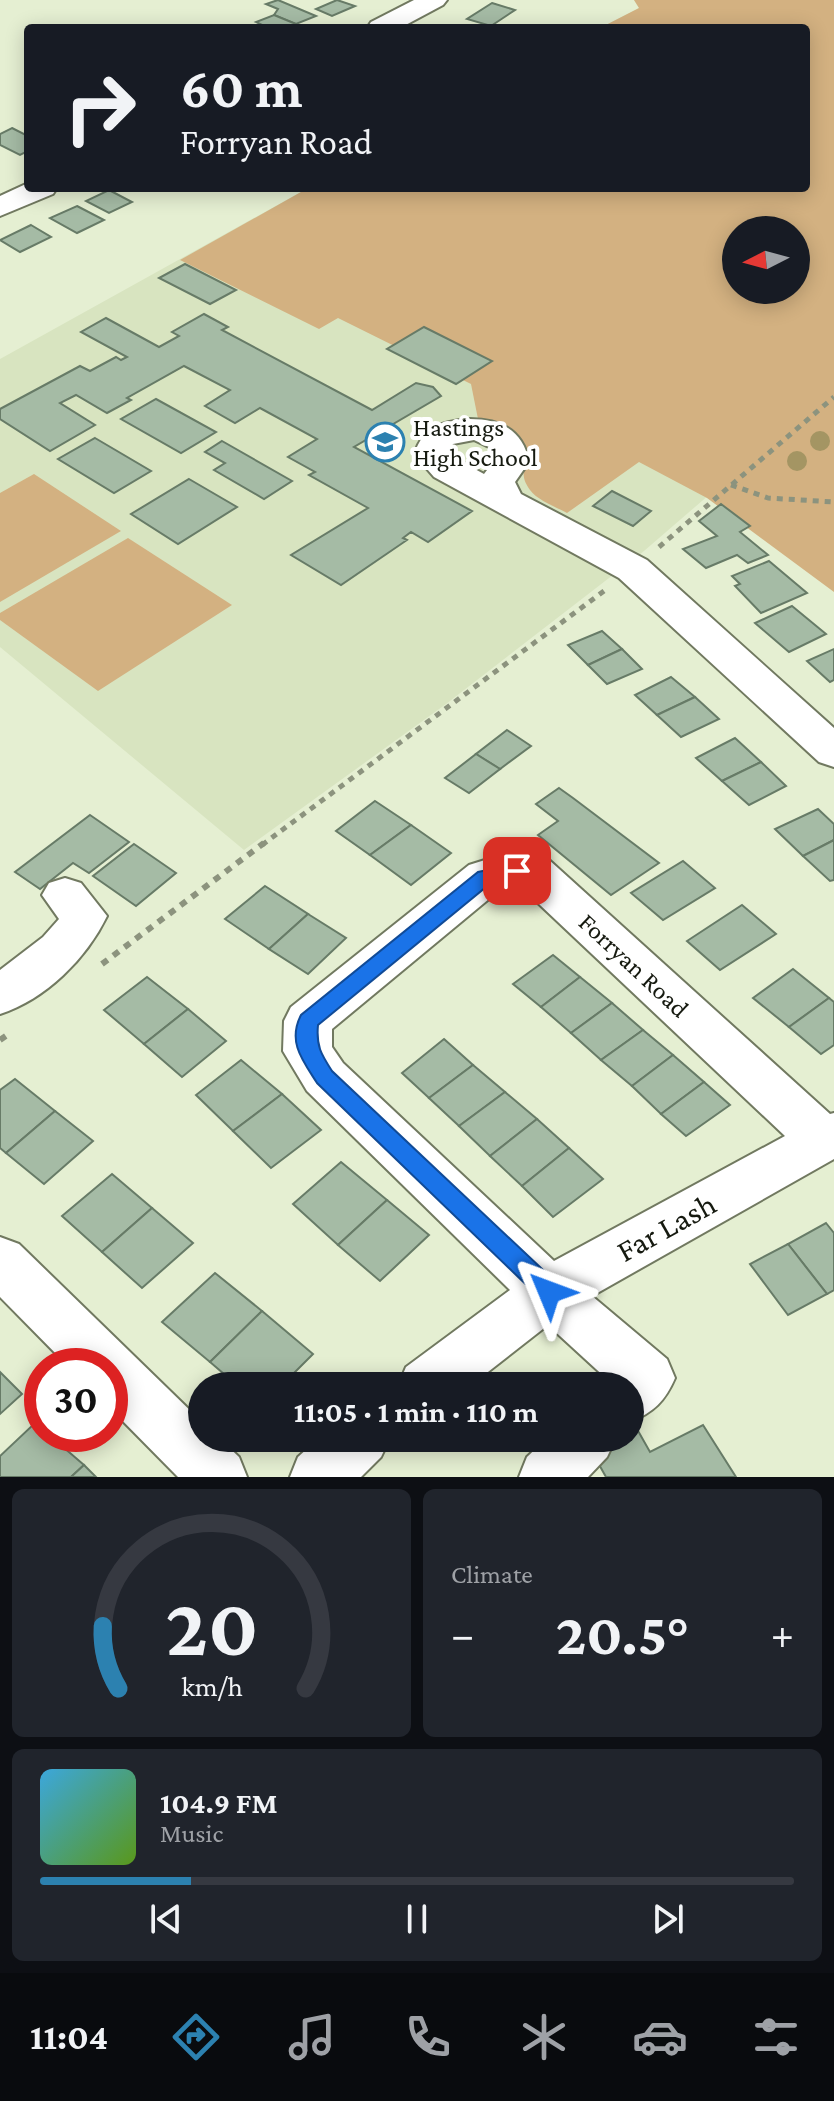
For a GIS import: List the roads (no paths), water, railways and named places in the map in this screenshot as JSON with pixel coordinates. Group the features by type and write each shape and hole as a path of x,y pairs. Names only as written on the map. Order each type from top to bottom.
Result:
{"street":[{"path":"388,24 434,0"},
{"path":"0,207 33,192"},
{"path":"506,501 633,569 834,752"},
{"name":"Forryan Road","path":"640,1372 549,1292 325,1077 307,1051 308,1021 485,877 501,872 532,871 829,1137"},
{"path":"6,1013 31,973 78,931 84,916 65,895"},
{"name":"Far Lash","path":"444,1372 549,1292 829,1137"},
{"path":"0,1261 88,1348"},
{"path":"128,1388 218,1477"},
{"path":"319,1477 346,1452"},
{"path":"548,1477 573,1452"}],"place":[{"name":"Hastings High School","path":"385,442"}]}
